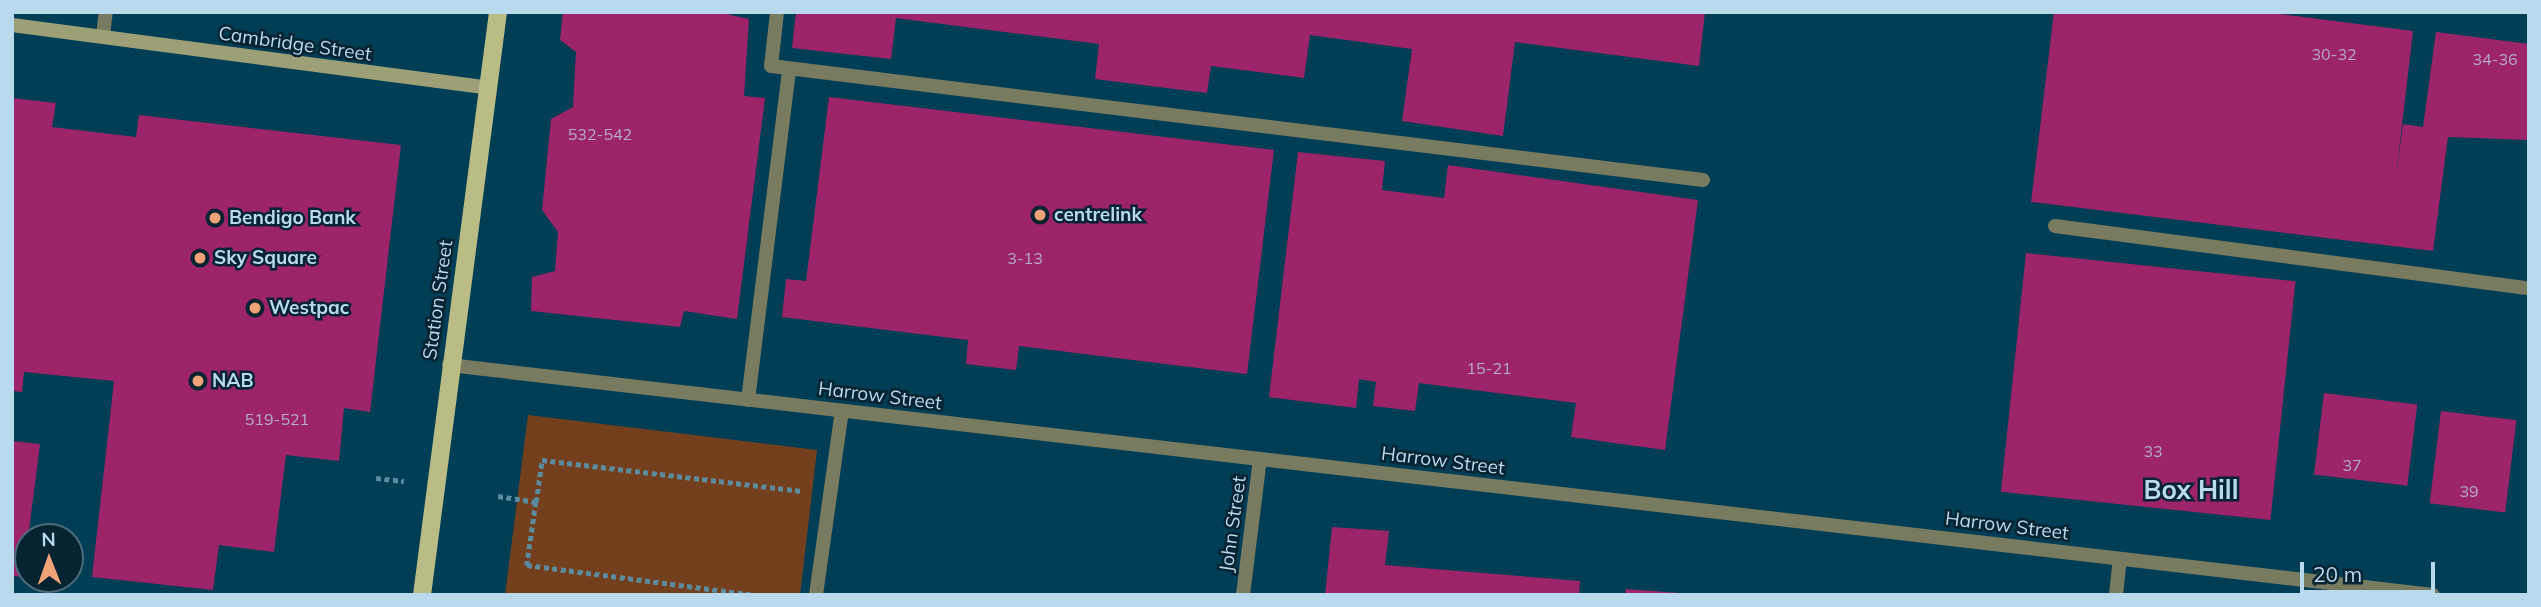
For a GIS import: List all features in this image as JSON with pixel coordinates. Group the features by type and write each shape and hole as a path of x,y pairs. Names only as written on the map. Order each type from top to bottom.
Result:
{"main road":[{"name":"Station Street","path":"422,595 449,365 498,12"}],"street":[{"path":"103,36 106,12"},
{"path":"777,12 771,66 1703,180"},
{"name":"Cambridge Street","path":"12,25 489,88"},
{"path":"748,400 789,69"},
{"path":"2056,226 2529,288"},
{"name":"Harrow Street","path":"449,365 2433,595"},
{"path":"816,595 828,494 842,411"},
{"name":"John Street","path":"1243,595 1260,459"},
{"path":"2116,595 2120,559"}],"path":[{"path":"755,595 527,565 542,460 828,494"},
{"path":"498,496 536,502"}],"shaded area":[{"path":"528,415 817,450 800,595 505,595"}],"building":[{"path":"563,12 718,12 749,19 744,96 765,98 737,319 684,311 680,327 531,311 532,277 555,271 558,232 542,210 551,119 573,107 576,52 560,40"},
{"path":"796,12 1705,12 1699,66 1515,42 1503,136 1402,121 1412,49 1310,35 1304,78 1211,66 1207,93 1095,79 1099,44 896,18 891,59 792,48"},
{"path":"2054,12 2265,12 2413,31 2396,176 2403,124 2423,127 2436,32 2529,44 2529,140 2448,137 2433,251 2031,202"},
{"name":"centrelink","path":"829,97 1274,150 1247,374 1019,346 1016,370 966,364 968,340 782,317 786,279 806,281"},
{"name":"Sky Square","path":"12,98 56,103 52,127 136,137 139,115 401,145 370,412 344,408 339,461 286,455 274,552 219,545 213,590 92,577 114,381 24,372 22,392 12,391"},
{"path":"1298,152 1385,161 1382,190 1444,198 1448,165 1698,200 1665,450 1571,437 1576,403 1419,383 1415,411 1373,406 1376,382 1359,379 1356,408 1269,397"},
{"path":"2026,253 2296,281 2270,520 2001,492"},
{"path":"2324,393 2417,404 2407,486 2314,474"},
{"path":"2441,411 2516,420 2505,513 2430,503"},
{"path":"12,441 40,444 30,523 14,523 12,576"},
{"path":"1332,527 1389,531 1385,565 1580,581 1579,595 1325,595"},
{"path":"1626,589 1680,593 1680,595 1625,595"}],"place":[{"name":"centrelink","path":"1040,215"},
{"name":"Bendigo Bank","path":"215,218"},
{"name":"Sky Square","path":"200,258"},
{"name":"Westpac","path":"255,308"},
{"name":"NAB","path":"198,381"}],"district":[{"name":"Box Hill","path":"2191,490"}]}
